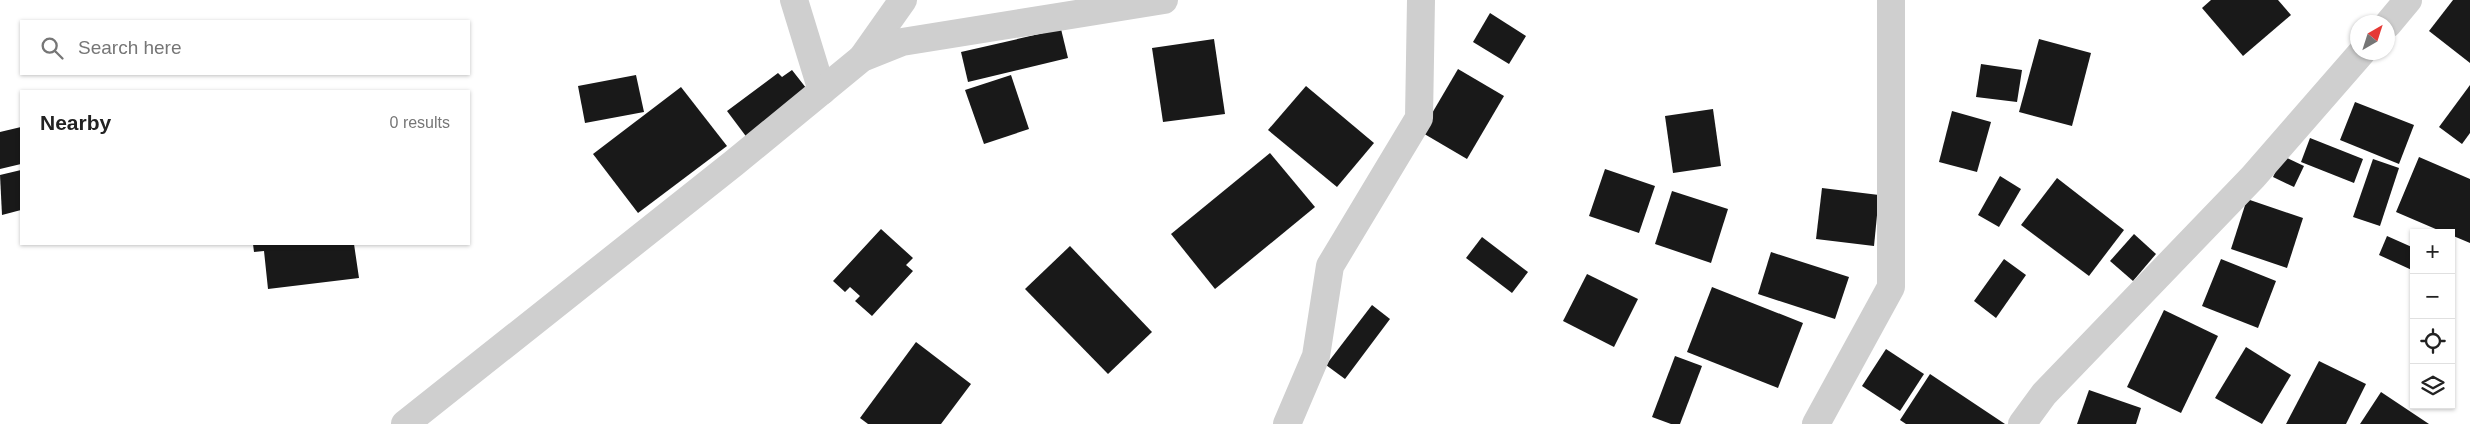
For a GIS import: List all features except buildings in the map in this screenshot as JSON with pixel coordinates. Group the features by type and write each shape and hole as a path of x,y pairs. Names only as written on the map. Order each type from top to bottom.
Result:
{"street":[{"path":"794,0 822,91"},
{"path":"405,424 862,58 903,0"},
{"path":"862,58 902,42 1164,0"},
{"path":"1287,424 1316,356 1330,266 1419,118 1421,0"},
{"path":"1816,424 1890,287 1891,0"},
{"path":"2395,16 2408,0"},
{"path":"2022,424 2044,394 2253,177 2355,60"}]}
